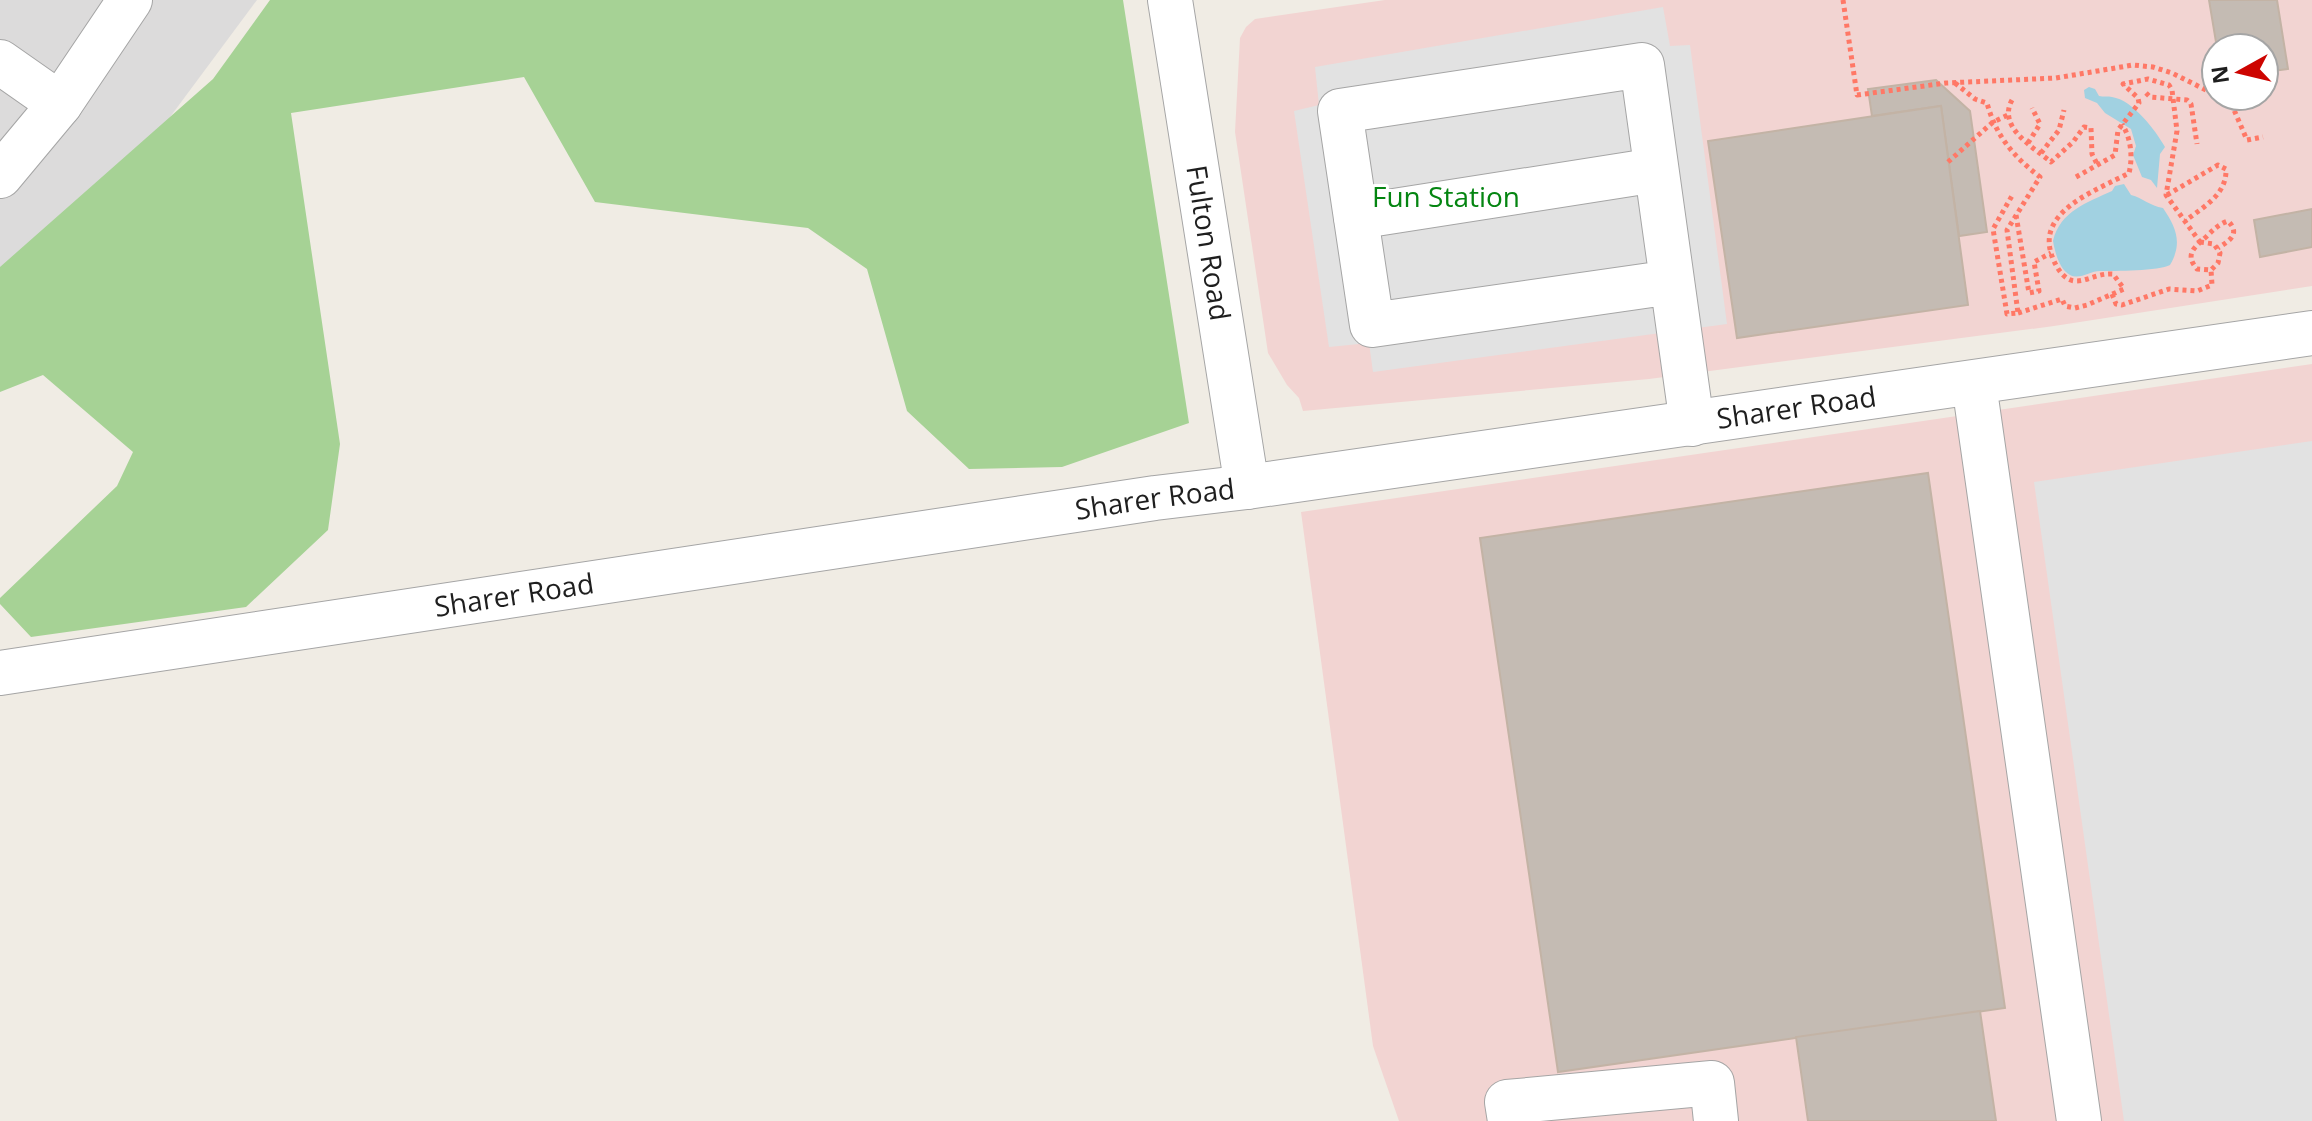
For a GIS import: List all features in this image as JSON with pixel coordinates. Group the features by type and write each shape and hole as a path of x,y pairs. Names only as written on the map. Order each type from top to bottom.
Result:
{"street":[{"path":"0,176 60,104 130,0"},
{"name":"Fulton Road","path":"1170,0 1247,487"},
{"path":"0,62 60,104"},
{"path":"1672,282 1372,325 1340,111 1642,65 1692,424"},
{"path":"1356,217 1656,170"},
{"name":"Sharer Road","path":"0,673 1155,498 1974,384 2312,333"},
{"path":"1974,384 2079,1121"},
{"path":"1510,1121 1507,1102 1633,1106 1712,1083 1716,1121"}],"path":[{"path":"1843,0 1857,95 1955,83 2056,78 2133,65 2153,67 2200,87"},
{"path":"2076,177 2115,155 2118,130 2137,108 2138,98 2123,84 2148,79 2162,82 2172,90 2177,131 2166,195 2200,242"},
{"path":"1955,83 1975,99 1987,103 2003,142 2040,177 2007,230 2018,313"},
{"path":"2146,93 2150,97 2187,100 2191,104 2197,144"},
{"path":"2012,100 2007,108 2008,115 2018,134 2051,162 2084,127 2091,128 2092,154 2098,166"},
{"path":"2028,143 2040,124 2032,108"},
{"path":"2041,153 2059,130 2064,110"},
{"path":"2235,112 2247,140 2263,137"},
{"path":"1948,162 1993,122 2008,115"},
{"path":"2013,194 1993,229 2007,314 2062,299 2065,306 2075,308 2124,289 2113,274 2101,273 2078,281 2069,279 2061,274 2048,246 2050,230 2066,209 2129,173 2132,164 2129,134 2122,124"},
{"path":"2166,195 2213,167 2218,165 2226,169 2225,182 2218,196 2185,221"},
{"path":"2016,214 2029,293 2039,291 2034,262 2051,253"},
{"path":"2211,270 2197,269 2191,259 2193,248 2221,223 2228,221 2234,235 2218,248"},
{"path":"2112,294 2116,304 2122,305 2169,289 2206,290 2212,285 2211,270 2220,258 2218,248 2210,242 2200,242"}],"shaded area":[{"path":"0,0 257,0 0,346"},
{"name":"Fun Station","path":"1385,0 2312,0 2312,286 2054,326 1649,379 1303,411 1299,398 1287,385 1268,353 1235,132 1240,38 1255,19"},
{"path":"1663,7 1670,46 1690,45 1727,324 1373,372 1369,343 1329,347 1294,111 1319,105 1315,67"},
{"path":"2312,364 2312,1121 1399,1121 1373,1046 1301,512"},
{"path":"2312,441 2312,1121 2124,1121 2034,482"}],"green space":[{"path":"270,0 1123,0 1189,423 1062,467 969,469 907,411 867,269 808,228 595,202 524,77 291,113 340,444 328,530 246,607 31,637 0,604 0,598 117,486 133,452 43,375 0,392 0,267 213,79"}],"water":[{"path":"2089,87 2095,89 2099,96 2120,99 2128,104 2161,140 2165,147 2160,154 2157,188 2151,180 2142,177 2133,155 2136,146 2131,129 2105,113 2097,103 2085,98 2084,90"},
{"path":"2124,184 2131,195 2163,208 2168,215 2177,242 2170,265 2147,270 2070,275 2056,255 2053,241 2062,222 2076,209"}],"building":[{"path":"2209,0 2277,0 2288,69 2280,70 2280,32 2214,32"},
{"path":"1936,80 1970,111 1987,232 1959,236 1941,106 1872,116 1868,89"},
{"path":"1941,106 1968,305 1737,338 1708,141"},
{"path":"2312,209 2312,247 2260,257 2254,220"},
{"path":"1928,473 2005,1008 1558,1072 1480,538"},
{"path":"1980,1011 1996,1121 1808,1121 1796,1037"}]}
